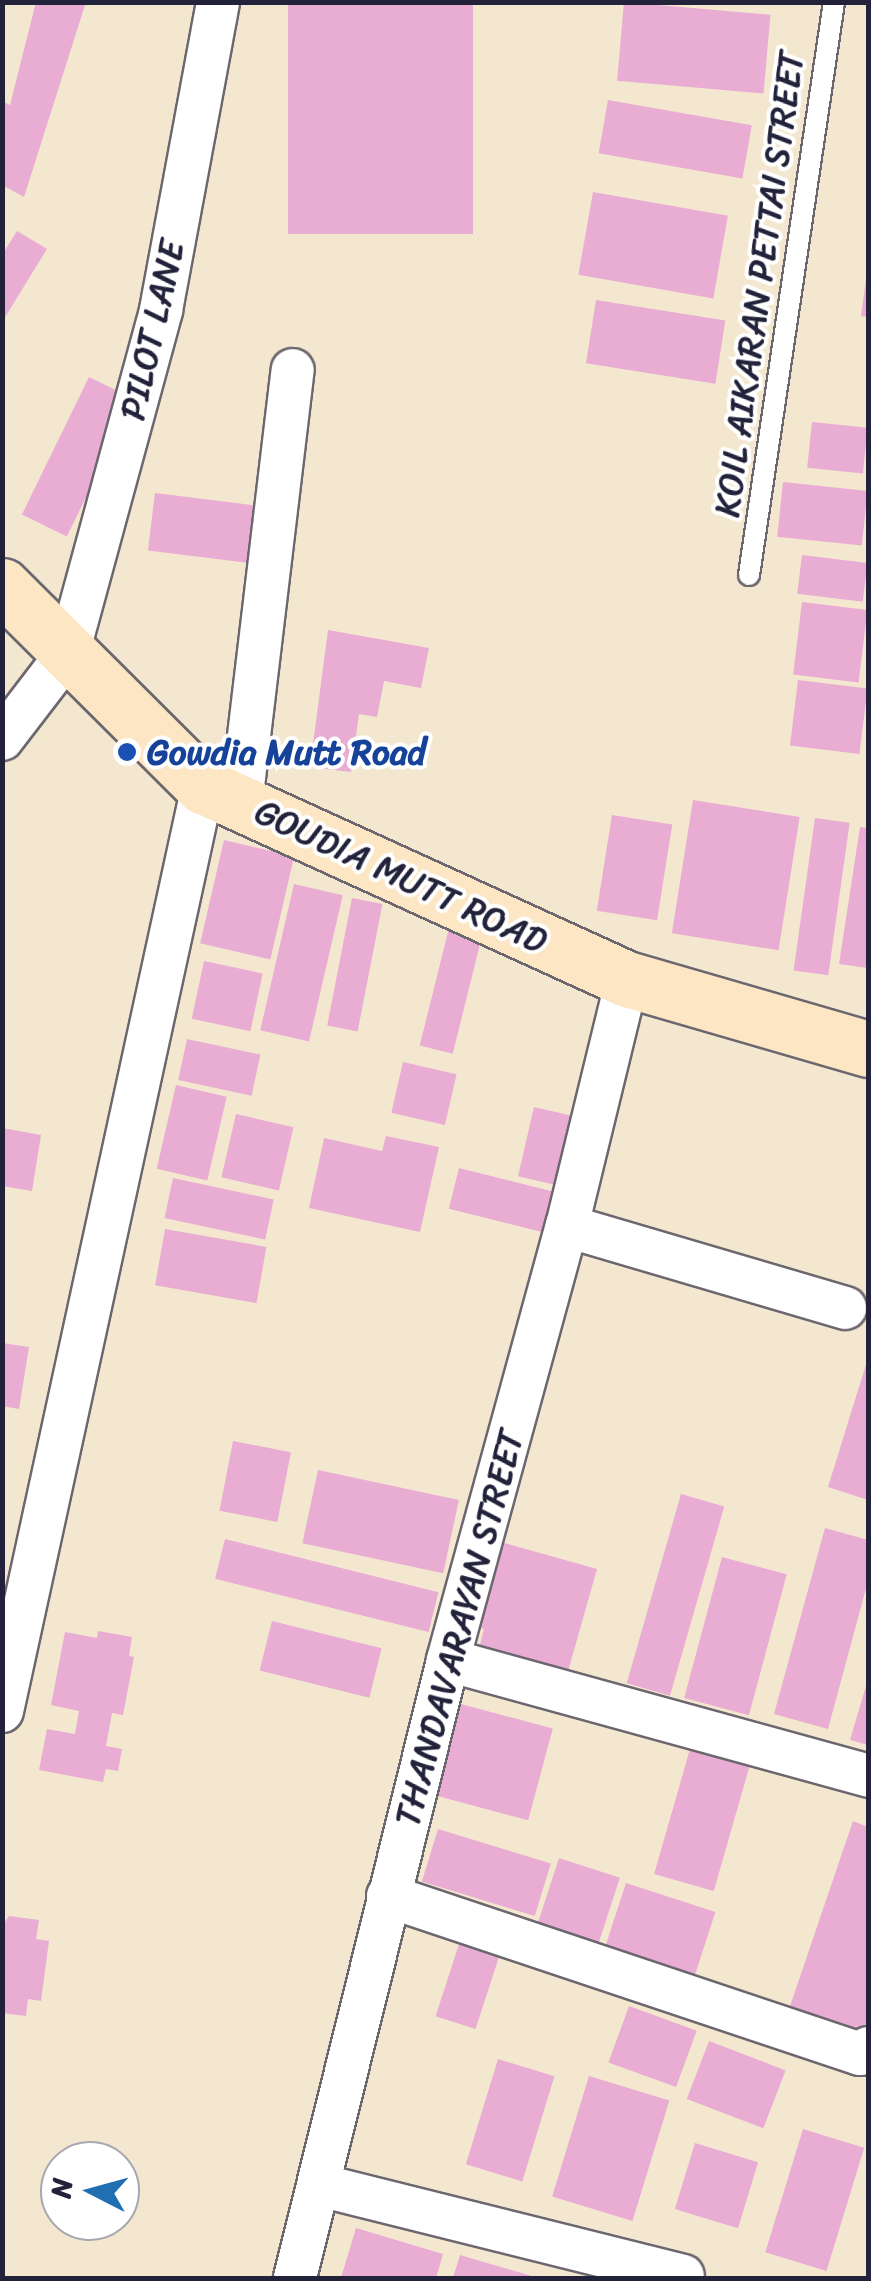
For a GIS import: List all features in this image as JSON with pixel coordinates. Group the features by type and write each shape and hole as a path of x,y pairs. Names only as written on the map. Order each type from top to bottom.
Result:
{"main road":[{"name":"GOUDIA MUTT ROAD","path":"2,586 68,653 222,795 627,979 868,1049"}],"street":[{"name":"PILOT LANE","path":"68,653 162,310 218,2"},
{"path":"2,1710 222,795 293,370"},
{"path":"2,738 68,653"},
{"name":"THANDAVARAYAN STREET","path":"295,2278 448,1660 568,1226 627,979"},
{"path":"568,1226 845,1308"},
{"path":"448,1660 868,1776"},
{"path":"388,1896 860,2054 868,2048"},
{"path":"319,2185 683,2276"}],"lane":[{"name":"KOIL AIKARAN PETTAI STREET","path":"749,575 834,2"}],"building":[{"path":"36,2 86,2 24,197 2,185 2,101 10,105"},
{"path":"288,2 473,2 473,234 288,234"},
{"path":"624,2 770,15 764,94 617,81"},
{"path":"608,100 752,125 742,179 599,153"},
{"path":"593,192 728,216 713,299 578,275"},
{"path":"17,231 47,249 2,322 2,255"},
{"path":"868,280 868,317 861,316"},
{"path":"596,300 725,320 715,384 586,363"},
{"path":"89,377 134,399 67,536 22,515"},
{"path":"812,422 868,428 863,474 807,468"},
{"path":"783,482 868,491 862,546 777,537"},
{"path":"155,493 262,506 255,564 148,551"},
{"path":"802,555 868,563 863,602 797,594"},
{"path":"802,602 868,610 859,682 793,674"},
{"path":"328,630 429,648 421,688 384,681 377,717 359,714 351,772 310,767"},
{"path":"798,680 867,689 859,754 790,746"},
{"path":"693,800 800,817 779,950 672,933"},
{"path":"612,815 672,825 657,920 597,911"},
{"path":"815,818 850,823 828,975 794,971"},
{"path":"860,827 868,828 868,968 839,964"},
{"path":"224,840 294,856 270,959 200,943"},
{"path":"294,884 343,895 309,1041 260,1030"},
{"path":"352,898 382,904 358,1032 327,1026"},
{"path":"449,928 482,936 453,1054 420,1045"},
{"path":"204,961 263,973 250,1031 192,1019"},
{"path":"187,1039 260,1055 252,1096 178,1080"},
{"path":"403,1062 457,1074 445,1125 391,1113"},
{"path":"176,1085 227,1097 207,1180 157,1169"},
{"path":"534,1107 580,1118 564,1187 518,1176"},
{"path":"236,1114 293,1127 279,1191 221,1177"},
{"path":"2,1128 41,1135 32,1191 2,1186"},
{"path":"386,1136 439,1147 420,1232 309,1208 324,1138 382,1151"},
{"path":"459,1168 556,1192 546,1233 449,1209"},
{"path":"173,1178 274,1199 265,1240 164,1218"},
{"path":"165,1229 266,1247 257,1303 155,1285"},
{"path":"2,1343 29,1347 19,1409 2,1406"},
{"path":"868,1358 868,1500 828,1487"},
{"path":"233,1441 291,1452 277,1522 219,1511"},
{"path":"318,1470 459,1500 443,1573 302,1543"},
{"path":"681,1494 724,1506 670,1696 627,1683"},
{"path":"825,1528 868,1540 868,1581 828,1729 774,1714"},
{"path":"487,1538 597,1569 563,1689 478,1652 484,1629 462,1622"},
{"path":"225,1539 438,1592 429,1632 215,1579"},
{"path":"722,1557 787,1574 749,1715 684,1698"},
{"path":"272,1621 382,1648 369,1698 260,1670"},
{"path":"98,1631 132,1637 129,1656 134,1657 123,1715 112,1713 106,1746 122,1749 118,1771 106,1769 103,1782 39,1770 47,1729 75,1734 79,1711 51,1705 65,1632 97,1638"},
{"path":"868,1679 868,1745 850,1740"},
{"path":"461,1704 553,1729 528,1820 436,1796"},
{"path":"690,1749 750,1766 714,1891 654,1874"},
{"path":"853,1821 868,1827 868,2040 788,2012"},
{"path":"438,1829 551,1863 535,1916 422,1882"},
{"path":"559,1858 620,1878 598,1945 537,1926"},
{"path":"626,1883 715,1912 695,1975 606,1946"},
{"path":"9,1916 39,1920 36,1939 49,1941 41,2001 28,1999 26,2016 2,2013 2,1926"},
{"path":"460,1941 500,1954 476,2029 436,2016"},
{"path":"629,2006 697,2031 676,2087 608,2062"},
{"path":"709,2041 786,2070 763,2128 687,2099"},
{"path":"498,2059 554,2076 522,2181 466,2164"},
{"path":"589,2076 669,2101 632,2221 552,2196"},
{"path":"803,2129 864,2148 826,2271 765,2252"},
{"path":"695,2143 758,2162 738,2228 675,2209"},
{"path":"356,2228 443,2254 436,2278 341,2278"},
{"path":"460,2255 535,2277 535,2278 453,2278"}],"place":[{"name":"Gowdia Mutt Road","path":"127,752"}]}
